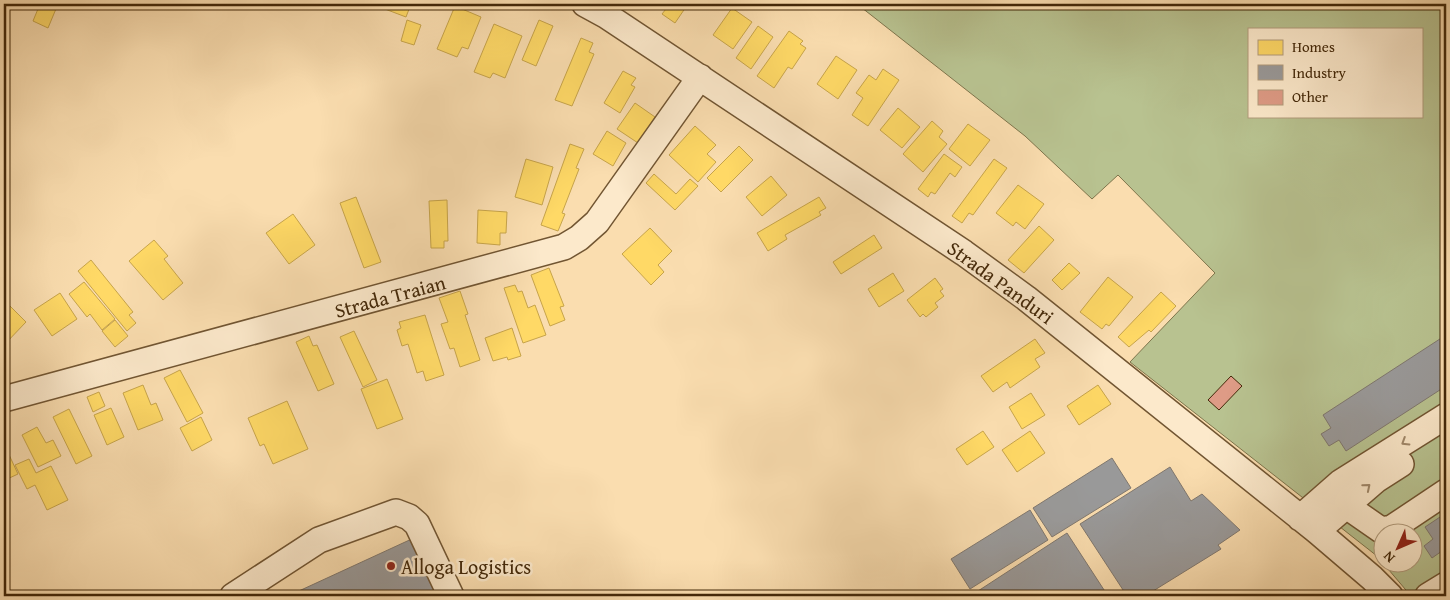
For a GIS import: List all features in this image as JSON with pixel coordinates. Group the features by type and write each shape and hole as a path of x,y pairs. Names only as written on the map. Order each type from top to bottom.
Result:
{"street":[{"name":"Strada Panduri","path":"585,4 964,253 1026,298 1309,524 1390,596"},
{"name":"Strada Traian","path":"4,399 564,247 579,238 597,222 700,78"},
{"path":"1309,524 1340,482 1446,416"},
{"path":"1309,524 1346,505 1376,480 1446,435"},
{"path":"1346,505 1381,530 1392,528 1446,492"},
{"path":"233,596 319,540 396,512 409,517 417,524 451,596"},
{"path":"1428,596 1446,585"}],"green space":[{"path":"857,4 1446,4 1446,575 1411,596 1391,572 1422,572 1422,522 1372,522 1372,552 1130,362 1215,273 1118,175 1092,199 1025,136"}],"building: Homes":[{"path":"40,4 58,4 48,28 33,21"},
{"path":"378,4 411,4 406,17 377,6"},
{"path":"670,4 688,4 675,23 662,14"},
{"path":"455,6 481,17 468,49 462,47 457,57 437,49"},
{"path":"732,8 752,22 733,49 713,35"},
{"path":"407,20 421,25 414,45 401,41"},
{"path":"539,20 553,26 536,66 522,60"},
{"path":"494,24 522,36 505,78 493,73 490,78 474,72"},
{"path":"758,26 773,37 751,69 736,58"},
{"path":"789,31 803,41 800,44 806,48 792,69 788,67 774,88 757,76"},
{"path":"581,38 593,43 589,52 594,54 572,106 555,100"},
{"path":"836,56 857,70 838,99 817,84"},
{"path":"883,69 899,80 868,126 852,115 863,98 856,93 869,75 876,80"},
{"path":"623,71 636,78 631,85 635,87 620,113 604,103"},
{"path":"635,103 655,117 638,143 617,129"},
{"path":"898,108 920,127 902,148 880,130"},
{"path":"932,121 943,131 939,137 947,144 923,172 903,154"},
{"path":"968,124 990,140 970,166 949,149"},
{"path":"695,126 716,145 707,154 716,162 698,182 669,155"},
{"path":"607,131 626,143 613,166 593,154"},
{"path":"570,144 584,149 576,168 579,169 562,213 565,214 558,231 541,225"},
{"path":"739,146 753,160 721,192 707,178"},
{"path":"944,154 962,167 955,177 950,173 935,194 931,192 928,197 918,189"},
{"path":"526,159 553,167 542,205 515,197"},
{"path":"994,159 1007,168 973,215 969,213 962,223 952,216"},
{"path":"654,174 676,194 690,179 698,186 675,210 646,183"},
{"path":"771,176 787,195 762,216 746,197"},
{"path":"1018,185 1044,204 1025,229 1016,222 1013,226 996,213"},
{"path":"356,197 381,262 364,268 340,203"},
{"path":"819,197 826,208 819,212 821,215 785,235 787,239 768,251 757,233"},
{"path":"447,200 448,241 444,241 444,248 431,248 429,201"},
{"path":"478,210 507,212 506,233 500,233 500,245 477,243"},
{"path":"293,214 315,245 289,264 266,233"},
{"path":"1039,226 1054,240 1024,273 1008,260"},
{"path":"650,228 672,251 658,265 664,272 651,285 622,254"},
{"path":"874,235 882,248 841,274 833,262"},
{"path":"154,240 168,256 164,259 183,283 163,300 129,261"},
{"path":"91,260 133,312 129,315 136,323 127,331 78,271"},
{"path":"1069,263 1080,273 1062,290 1052,280"},
{"path":"549,268 564,306 560,307 565,320 550,326 531,275"},
{"path":"893,273 904,291 879,307 868,289"},
{"path":"1108,277 1133,297 1109,326 1106,324 1102,329 1080,312"},
{"path":"935,278 943,289 940,291 944,296 935,303 938,307 926,317 923,314 920,317 907,300"},
{"path":"84,282 115,319 102,330 90,314 87,317 69,294"},
{"path":"515,285 518,292 522,291 528,308 535,305 546,335 523,343 504,288"},
{"path":"460,291 468,314 465,315 480,360 460,367 454,348 450,349 441,324 448,322 439,298"},
{"path":"1161,292 1176,306 1151,332 1149,330 1129,347 1118,337"},
{"path":"60,293 77,319 52,336 34,310"},
{"path":"8,304 26,322 4,345 4,308"},
{"path":"425,315 444,375 426,381 423,371 417,373 408,344 402,346 397,330 401,328 399,322"},
{"path":"115,320 128,336 115,347 102,331"},
{"path":"512,328 521,356 508,360 507,357 493,361 485,338"},
{"path":"354,331 377,380 363,387 340,337"},
{"path":"309,336 313,346 317,345 334,384 318,391 296,342"},
{"path":"1035,339 1045,353 1035,359 1040,367 1010,388 1007,382 993,392 981,376"},
{"path":"180,370 203,413 187,422 164,378"},
{"path":"387,379 403,419 377,429 361,389"},
{"path":"143,385 151,405 156,403 163,420 138,430 123,393"},
{"path":"1098,385 1111,404 1079,425 1067,406"},
{"path":"99,392 105,406 93,412 87,397"},
{"path":"1031,393 1045,415 1022,429 1009,407"},
{"path":"287,401 308,449 273,464 264,444 260,446 248,418"},
{"path":"111,408 124,437 107,445 94,415"},
{"path":"69,409 92,456 76,464 53,417"},
{"path":"201,417 212,440 192,451 180,428"},
{"path":"37,427 46,443 53,440 61,456 38,467 22,435"},
{"path":"983,431 994,447 967,465 956,449"},
{"path":"1030,431 1045,453 1017,472 1002,450"},
{"path":"4,444 18,474 5,480 4,476"},
{"path":"29,459 36,473 51,466 68,500 47,510 35,485 27,489 15,465"}],"building: Industry":[{"path":"1446,335 1446,386 1346,451 1339,440 1329,446 1321,434 1331,428 1323,415"},
{"path":"1112,458 1131,488 1052,537 1033,508"},
{"path":"1170,467 1191,501 1202,494 1240,530 1218,545 1221,549 1145,596 1127,596 1080,524"},
{"path":"1030,510 1048,540 970,589 951,559"},
{"path":"1446,513 1446,557 1442,551 1432,558 1424,546 1433,539 1425,527"},
{"path":"1067,533 1108,596 981,596 978,591"},
{"name":"Alloga Logistics","path":"416,537 444,596 288,596"}],"building: Other":[{"path":"1231,376 1242,386 1219,410 1208,400"}],"place":[{"name":"Alloga Logistics","path":"391,566"}]}
